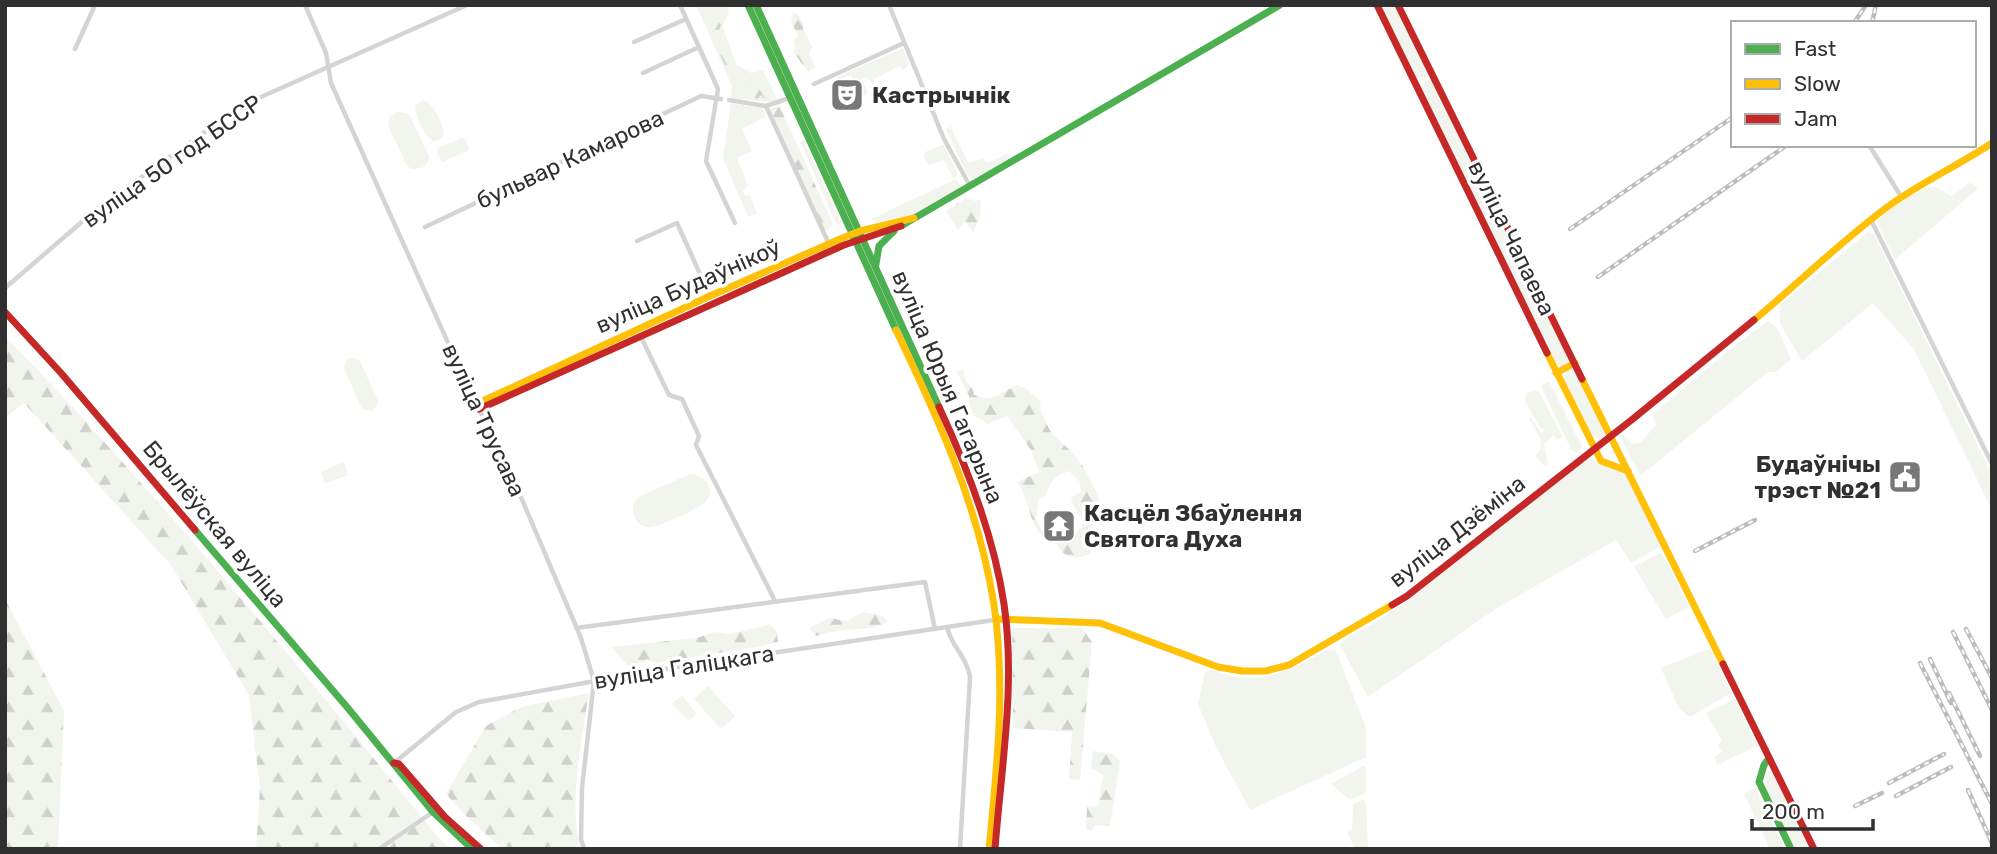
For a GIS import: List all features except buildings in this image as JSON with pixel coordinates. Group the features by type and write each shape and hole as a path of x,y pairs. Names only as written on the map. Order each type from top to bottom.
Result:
{"main road":[{"name":"вуліца Юрыя Гагарына","path":"748,5 790,98 857,237 876,267 943,412 969,477 993,549 1004,605 1008,682 995,849"},
{"name":"вуліца Юрыя Гагарына","path":"756,5 960,475 984,552 995,620 999,701 989,849"},
{"name":"вуліца Будаўнікоў","path":"771,274 829,244 894,230 921,216 1280,5"},
{"name":"вуліца Чапаева","path":"1377,5 1593,448 1601,461 1629,471"},
{"name":"вуліца Чапаева","path":"1398,5 1814,849"},
{"name":"вуліца Дзёміна","path":"995,620 1100,624 1222,667 1239,671 1277,670 1334,640 1407,596 1779,299 1871,219 1992,143"},
{"name":"вуліца Будаўнікоў","path":"477,407 857,237 921,216"},
{"path":"876,267 879,246 894,230"},
{"name":"вуліца Будаўнікоў","path":"605,349 640,336 712,300"},
{"name":"Брылёўская вуліца","path":"5,312 61,373 395,768 472,849"},
{"path":"1556,373 1575,363"},
{"path":"1769,758 1759,782 1791,849"},
{"name":"Брылёўская вуліца","path":"435,810 481,849"}],"street":[{"path":"75,49 95,5"},
{"name":"вуліца Трусава","path":"305,5 326,53 331,83 477,407 503,455 576,628 594,681 582,788 581,839 584,849"},
{"name":"вуліца 50 год БССР","path":"5,288 99,208 243,105 467,5"},
{"path":"680,5 718,89 719,99 706,161 735,223"},
{"path":"889,5 944,139 971,188"},
{"path":"634,42 686,19"},
{"path":"814,84 905,43"},
{"path":"643,73 699,47"},
{"name":"бульвар Камарова","path":"425,228 701,96 719,99"},
{"path":"729,100 766,106 790,98"},
{"path":"766,106 829,244"},
{"path":"1870,147 1902,198"},
{"path":"1871,219 1992,464"},
{"path":"637,241 677,223 712,300"},
{"path":"640,336 669,395 682,399 699,436 696,445 775,601"},
{"path":"576,628 925,582 935,629"},
{"name":"вуліца Галіцкага","path":"394,764 447,719 469,705 594,681 995,620"},
{"path":"947,627 949,639 969,670 970,701 960,849"},
{"path":"379,849 435,810"}],"green space":[{"path":"696,5 726,5 729,13 722,25 736,64 751,73 763,70 777,99 772,102 731,98 732,86"},
{"path":"1381,5 1396,5 1429,75 1425,78 1416,77"},
{"path":"793,12 804,24 803,29 812,47 809,54 815,67 808,72 794,53 793,42 798,35 791,22"},
{"path":"711,19 717,20 721,25 719,30 734,61 733,68 729,71 711,32 708,22"},
{"path":"903,48 909,63 906,69 902,70 900,66 874,79 874,86 867,77 862,79 868,93 861,98 851,75 839,80 837,77"},
{"path":"758,75 763,88 772,97 766,100 761,95 757,99 746,94 741,97 738,91 747,84 745,77"},
{"path":"1427,81 1432,81 1571,362 1560,367 1554,359 1421,88"},
{"path":"423,100 431,105 440,120 444,135 439,140 433,141 418,120 415,106"},
{"path":"731,103 763,108 765,117 742,129 752,151 737,158 748,186 743,191 745,196 750,195 757,214 748,217 723,158"},
{"path":"779,105 833,224 827,231 770,109"},
{"path":"397,112 410,116 429,156 428,162 422,168 412,169 407,166 388,125 390,117"},
{"path":"950,126 968,163 983,158 987,163 1007,154 1009,160 977,179 969,178 946,129"},
{"path":"462,138 469,148 468,151 442,162 437,153 438,148"},
{"path":"803,139 841,223 839,224 836,223 801,143"},
{"path":"942,145 958,175 953,178 944,160 929,165 924,157 925,152"},
{"path":"956,179 962,188 917,214 877,222 871,219"},
{"path":"1971,182 1978,189 1895,259 1876,221 1905,199 1923,190 1937,188 1952,196"},
{"path":"966,198 975,201 981,199 980,217 973,232 965,221 958,230 946,211"},
{"path":"1868,232 1874,234 1992,475 1992,510 1914,349 1873,303 1802,361 1780,323 1780,305"},
{"path":"1768,321 1777,328 1791,359 1776,372 1768,372 1640,476 1620,436 1623,434 1632,444 1640,443 1656,425 1653,414"},
{"path":"5,336 173,519 438,837 451,849 256,849 260,788 249,695 171,565 24,403 5,418"},
{"path":"352,357 360,361 378,401 371,411 362,409 344,368 347,359"},
{"path":"963,369 974,395 992,398 1017,385 1025,388 1040,401 1041,413 1052,434 1072,452 1084,468 1100,500 1091,530 1095,541 1093,549 1087,555 1071,557 1063,553 1058,546 1056,535 1070,535 1082,527 1082,518 1071,501 1073,496 1081,492 1080,482 1069,471 1064,472 1054,480 1046,495 1039,499 1036,519 1045,539 1035,526 1017,482 1039,472 1031,450 1007,416 987,424 975,417 969,396 957,372"},
{"path":"1569,369 1576,369 1606,435 1600,439 1592,436 1563,377"},
{"path":"1549,381 1582,447 1578,453 1572,451 1541,386"},
{"path":"1534,390 1539,392 1562,436 1558,440 1553,435 1544,445 1548,463 1545,466 1535,455 1540,451 1541,440 1529,418 1531,417 1541,433 1545,430 1541,428 1525,401 1526,394"},
{"path":"1590,455 1598,464 1626,474 1661,546 1631,563 1616,540 1497,608 1368,697 1340,645 1343,640 1406,602"},
{"path":"343,462 348,475 325,484 321,472"},
{"path":"690,474 707,482 710,490 707,500 689,512 656,526 645,527 638,523 633,510 640,496"},
{"path":"1658,554 1665,558 1688,604 1687,608 1666,619 1634,567"},
{"path":"5,599 64,711 58,849 5,849"},
{"path":"863,612 883,616 888,622 874,627 816,636 809,628 829,618 846,621"},
{"path":"770,625 777,632 778,642 656,663 647,659 628,666 611,647 696,638 715,632 728,634"},
{"path":"1012,628 1082,628 1092,642 1080,780 1069,779 1072,732 1013,728"},
{"path":"1711,648 1731,693 1690,717 1679,708 1661,668"},
{"path":"1328,650 1336,651 1366,728 1366,757 1250,810 1216,747 1198,704 1205,672 1212,670 1244,678 1259,678 1285,671"},
{"path":"708,686 735,716 721,729 694,699"},
{"path":"589,693 576,791 580,849 502,849 446,794 486,726 521,707"},
{"path":"682,695 697,714 689,721 672,704"},
{"path":"1735,699 1757,746 1717,765 1714,757 1722,752 1718,745 1722,741 1706,713"},
{"path":"1093,751 1113,754 1120,761 1110,826 1095,825 1091,831 1086,829 1087,807 1098,806 1103,775 1091,768"},
{"path":"1363,766 1366,767 1366,793 1350,800 1331,784"},
{"path":"1769,769 1810,849 1794,849 1764,785"},
{"path":"1755,788 1785,849 1770,849 1744,794"},
{"path":"1363,799 1366,803 1368,849 1355,849 1347,832 1352,830 1353,805"}],"railway":[{"path":"1855,21 1866,5"},
{"path":"1872,21 1876,5"},
{"path":"1570,229 1731,118"},
{"path":"1598,277 1784,147"},
{"path":"1695,551 1755,520"},
{"path":"1966,629 1992,678"},
{"path":"1953,632 1992,710"},
{"path":"1930,659 1951,703"},
{"path":"1920,663 1992,804"},
{"path":"1949,693 1980,756"},
{"path":"1889,783 1944,754"},
{"path":"1896,796 1951,767"},
{"path":"1968,790 1992,843"},
{"path":"1855,806 1882,793"}],"traffic: fast":[{"path":"748,5 896,330"},
{"path":"756,5 939,407"},
{"path":"901,226 1280,5"},
{"path":"876,264 879,246 894,231"},
{"path":"195,530 433,812 472,849"},
{"path":"1769,758 1759,782 1791,849"}],"traffic: slow":[{"path":"1754,320 1890,205 1992,143"},
{"path":"476,404 840,239 860,231 914,218"},
{"path":"896,330 955,464 978,533 994,605 1000,696 989,849"},
{"path":"1547,353 1601,461 1628,471"},
{"path":"1556,373 1575,363"},
{"path":"1582,379 1723,664"},
{"path":"999,619 1100,623 1218,667 1266,671 1289,665 1392,605"}],"traffic: jam":[{"path":"1377,5 1547,353"},
{"path":"1398,5 1582,379"},
{"path":"479,409 844,245 901,226"},
{"path":"5,312 61,373 195,530"},
{"path":"1392,605 1634,418 1754,320"},
{"path":"939,407 979,504 994,554 1004,604 1008,696 995,849"},
{"path":"1723,664 1814,849"},
{"path":"394,763 399,764 445,817 481,849"}],"place":[{"name":"Кастрычнік","path":"847,95"},
{"name":"Будаўнічы трэст №21","path":"1905,477"},
{"name":"Касцёл Збаўлення Святога Духа","path":"1059,526"}]}
